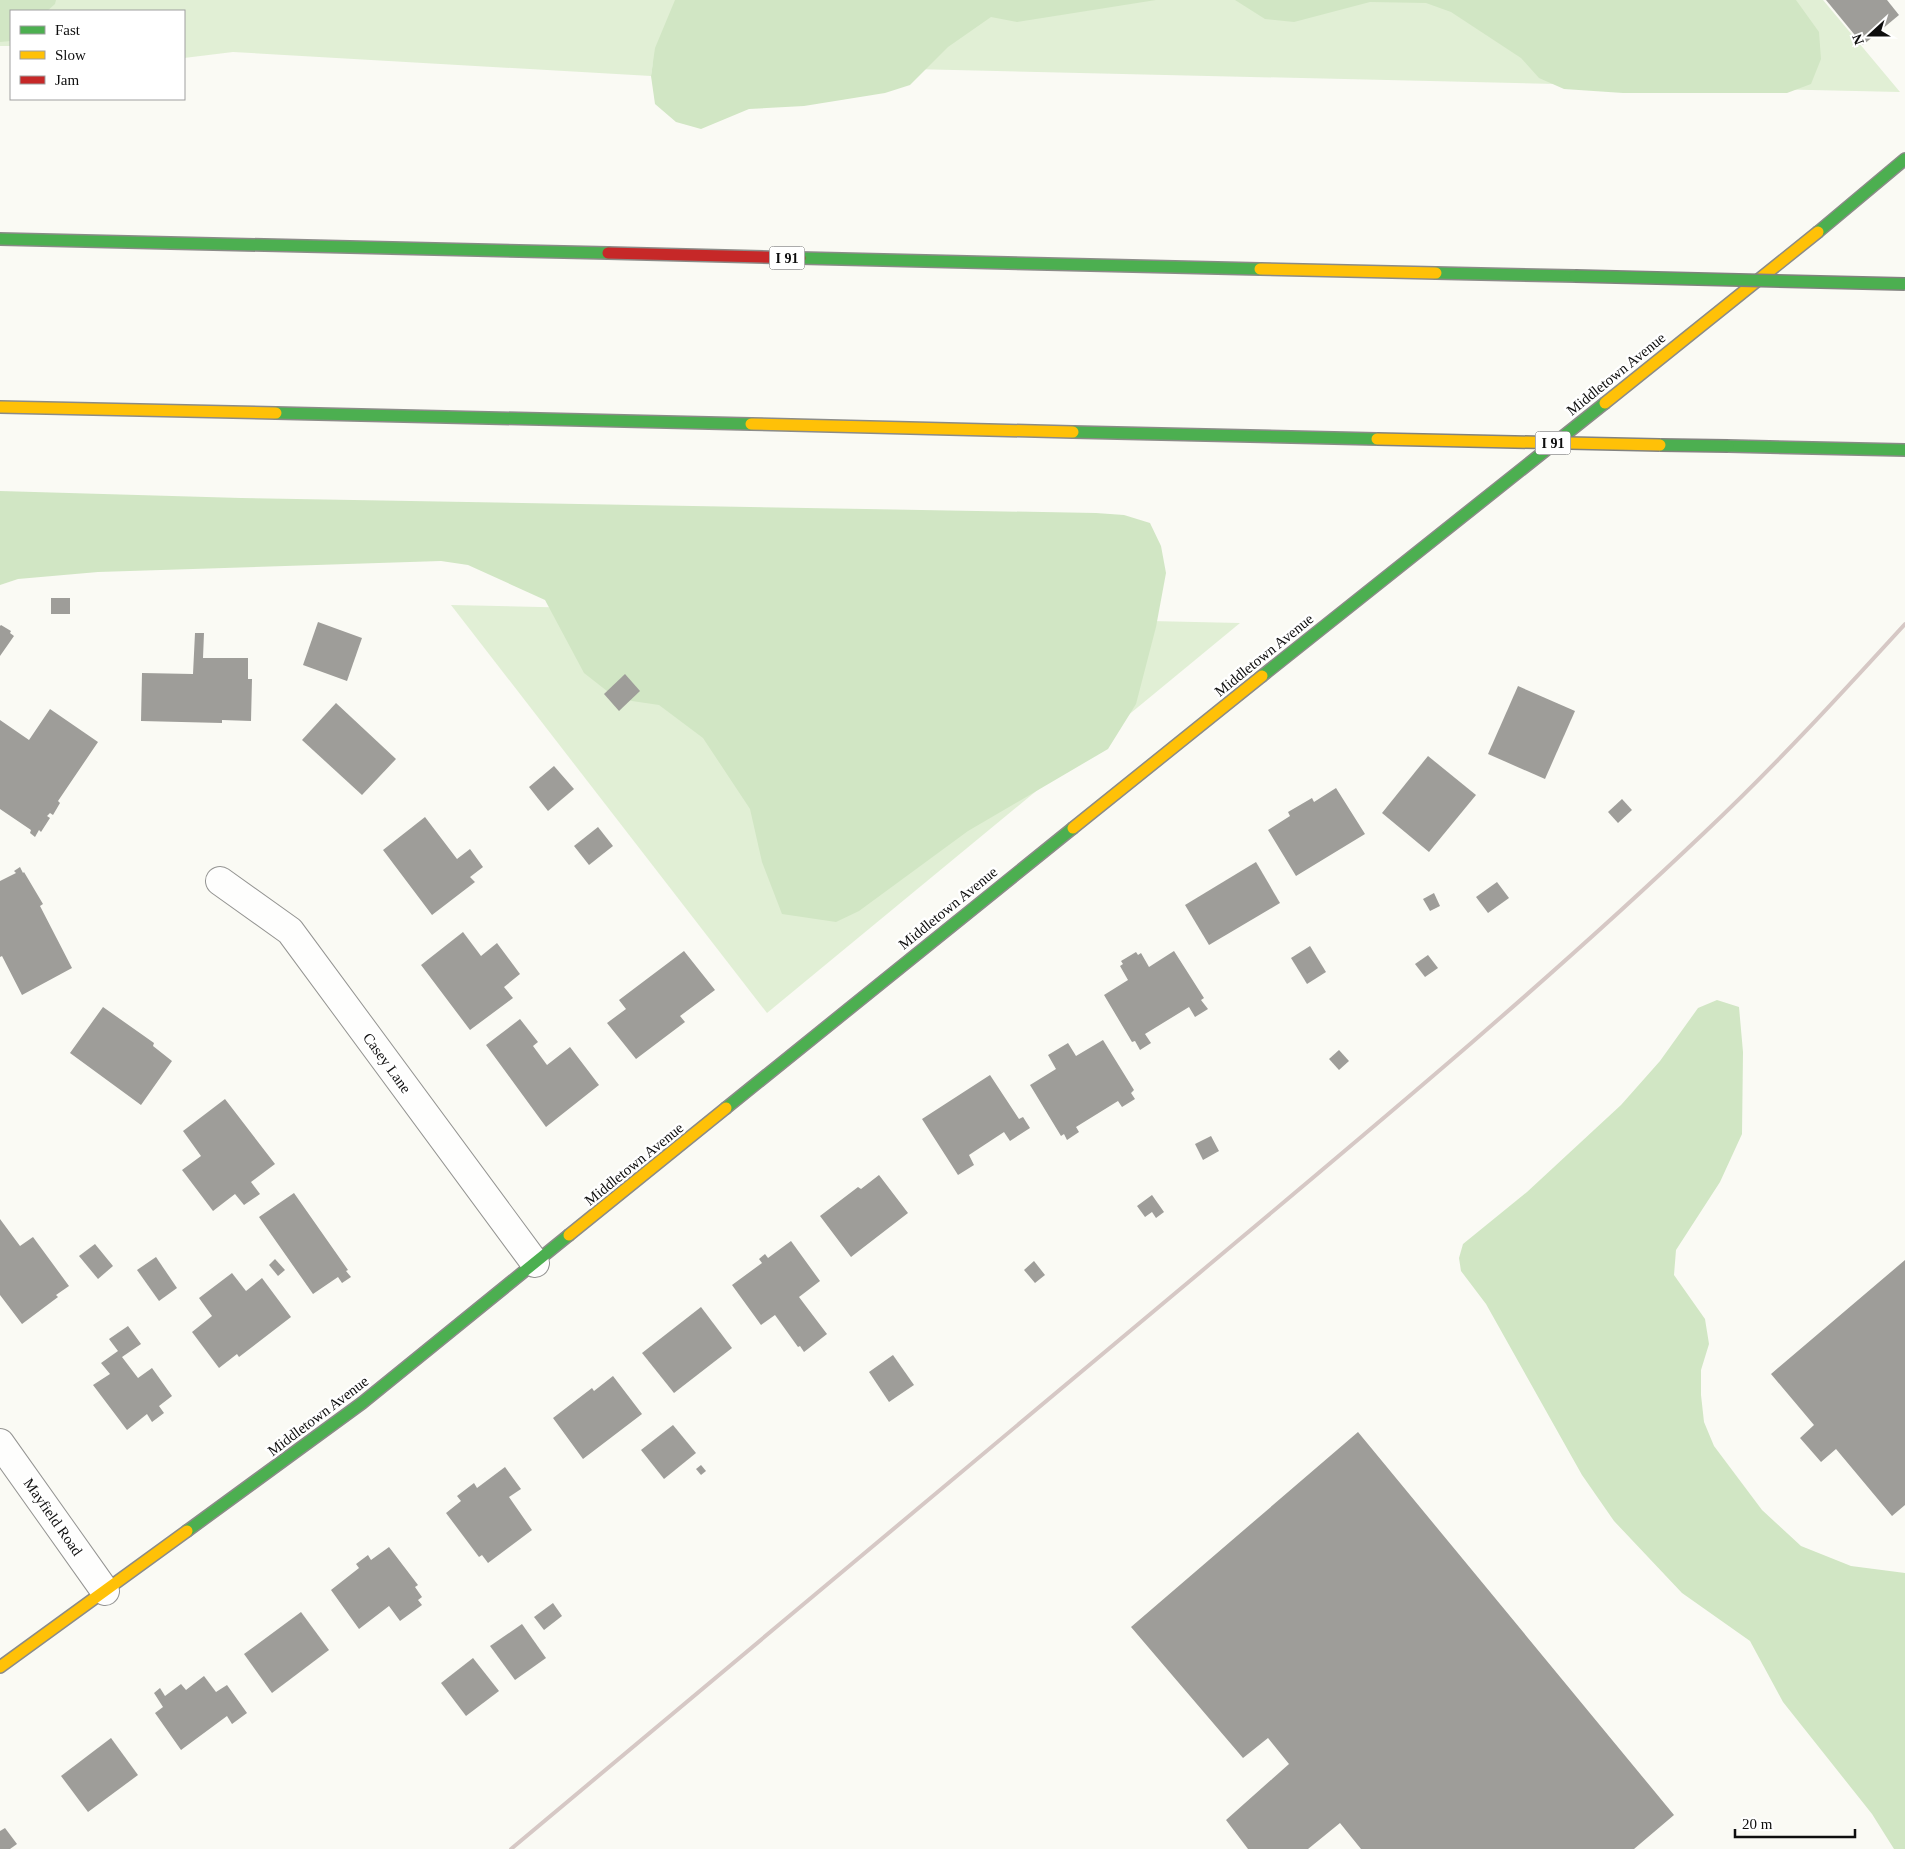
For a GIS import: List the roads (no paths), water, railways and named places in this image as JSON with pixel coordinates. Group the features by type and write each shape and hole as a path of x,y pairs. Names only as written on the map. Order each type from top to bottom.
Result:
{"main road":[{"name":"Middletown Avenue","path":"0,1667 362,1403 1124,786 1795,251 1905,159"},
{"name":"I 91","path":"0,239 1905,284"},
{"name":"I 91","path":"0,407 1905,450"}],"street":[{"name":"Casey Lane","path":"220,881 290,931 535,1263"},
{"name":"Mayfield Road","path":"0,1443 105,1590"}],"railway":[{"path":"511,1849 1322,1170 1580,948 1757,782 1905,624"}]}
